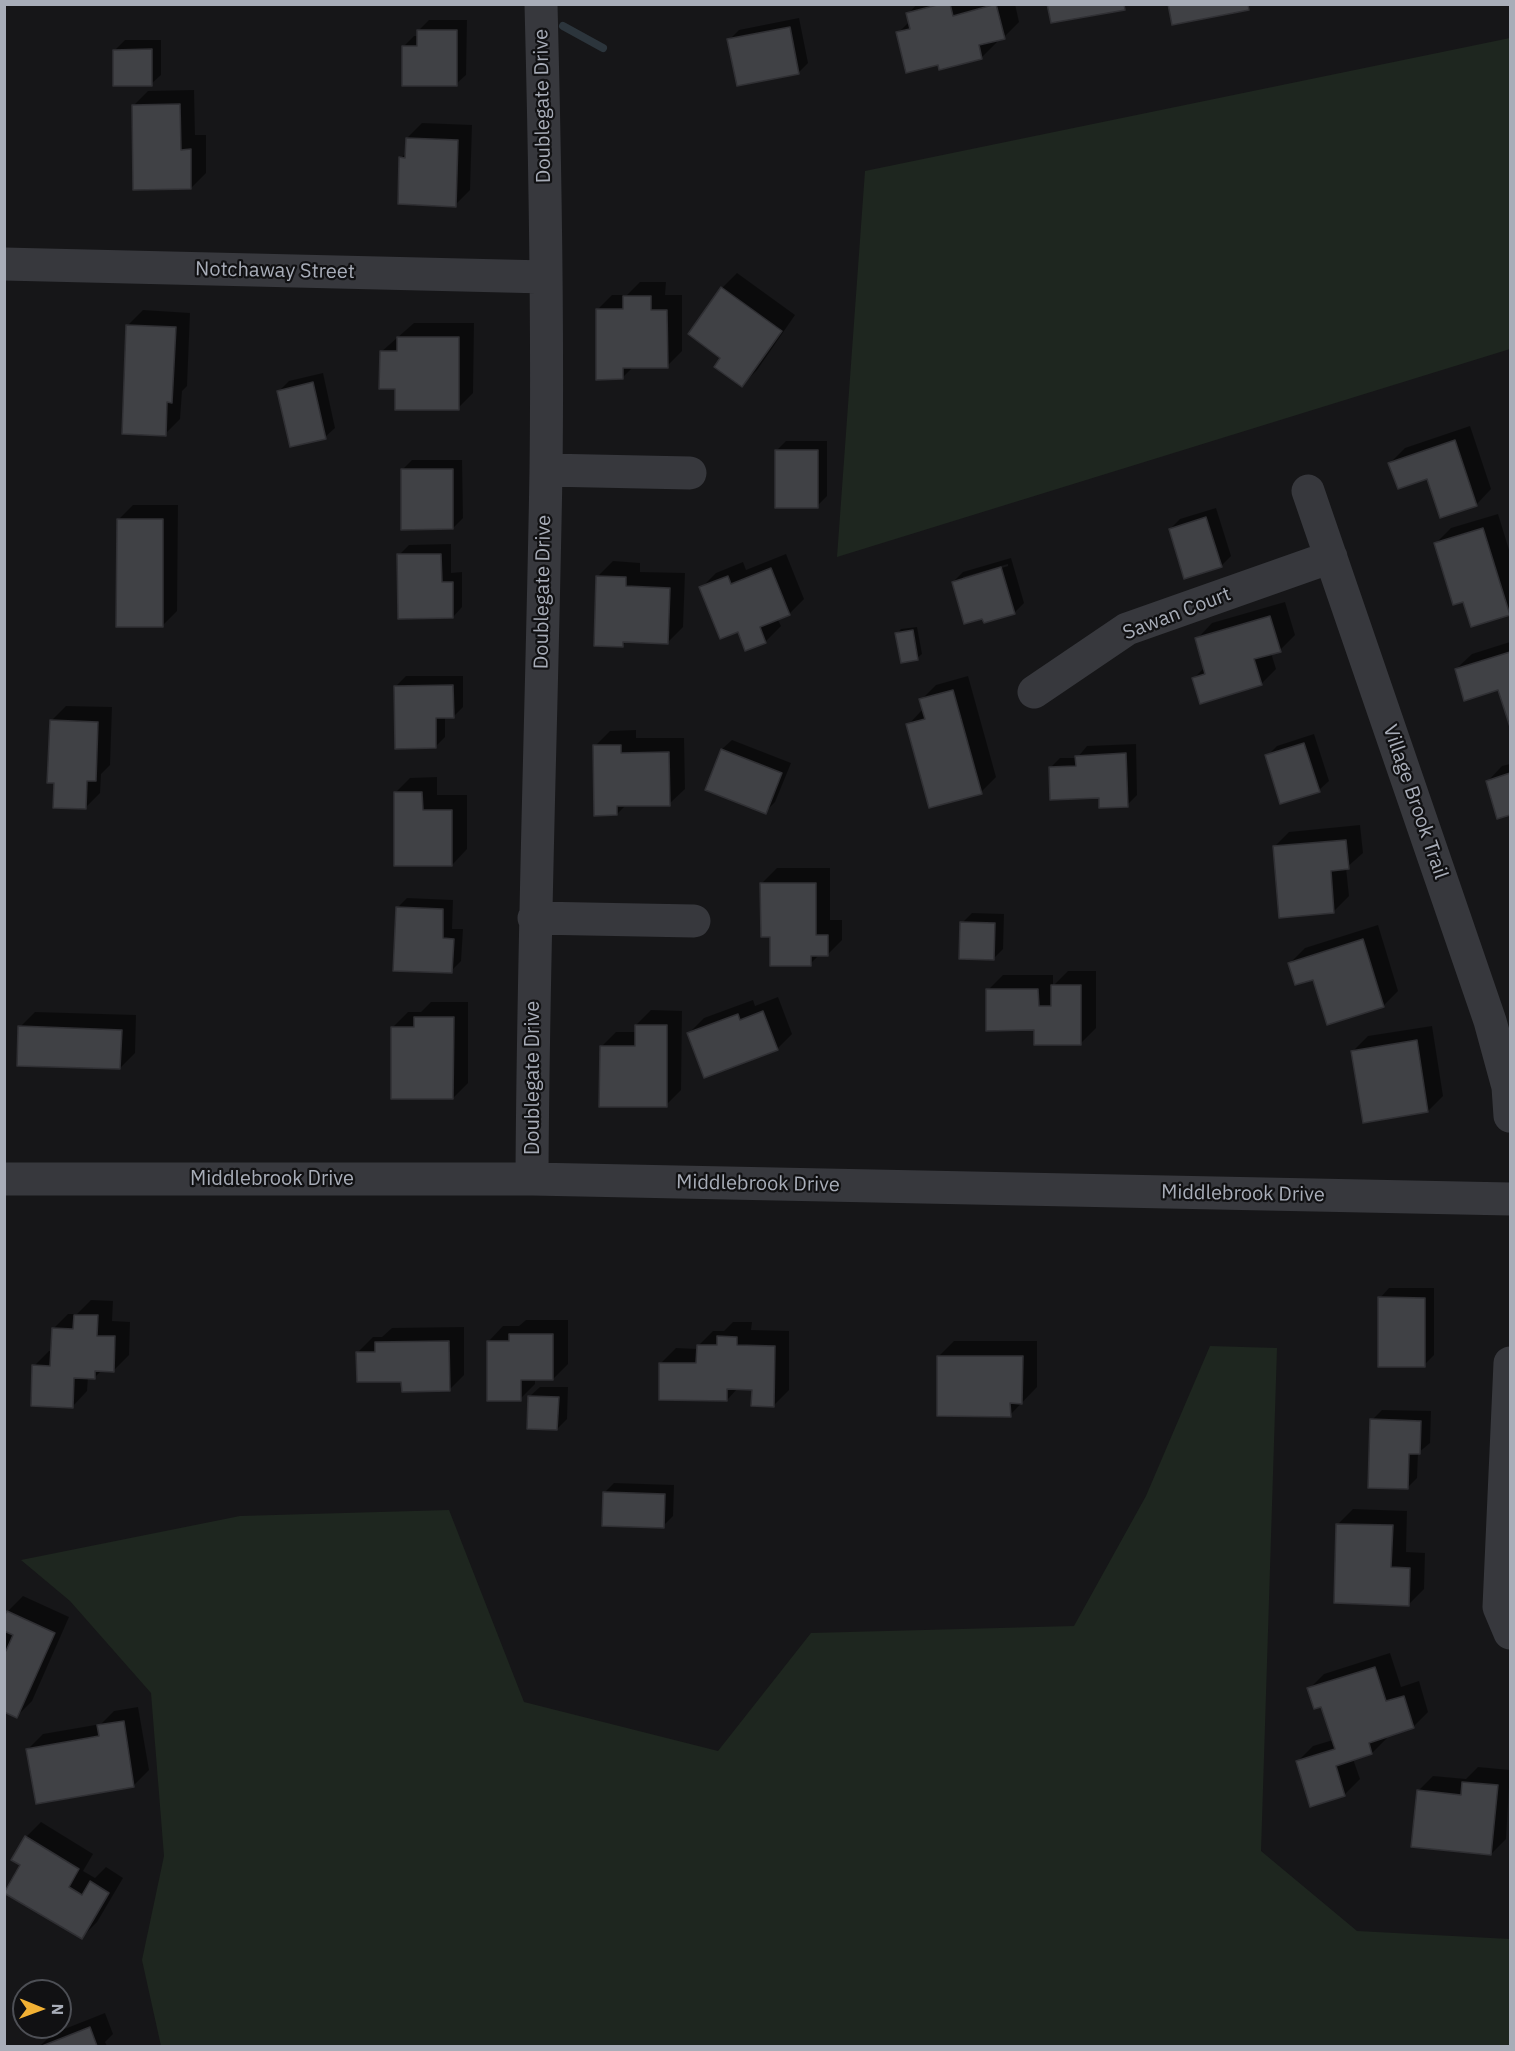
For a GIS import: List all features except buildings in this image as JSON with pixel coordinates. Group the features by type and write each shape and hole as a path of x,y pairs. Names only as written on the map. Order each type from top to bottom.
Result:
{"street":[{"name":"Doublegate Drive","path":"532,1179 534,918 546,470 546,277 541,4"},
{"name":"Notchaway Street","path":"4,264 546,277"},
{"path":"546,470 690,473"},
{"name":"Village Brook Trail","path":"1308,491 1490,1021 1508,1087 1510,1116"},
{"name":"Sawan Court","path":"1034,692 1126,629 1331,557"},
{"path":"534,918 694,921"},
{"name":"Middlebrook Drive","path":"4,1179 532,1179 1510,1199"},
{"path":"1510,1363 1498,1607 1510,1633"}],"shaded area":[{"path":"1510,38 1510,349 837,557 865,171"},
{"path":"1210,1346 1277,1348 1261,1851 1357,1931 1510,1939 1510,2046 161,2046 142,1960 164,1856 151,1693 70,1601 21,1560 240,1516 449,1510 524,1702 718,1751 811,1633 1074,1626 1146,1496"}],"waterway":[{"path":"563,26 603,48"}]}
